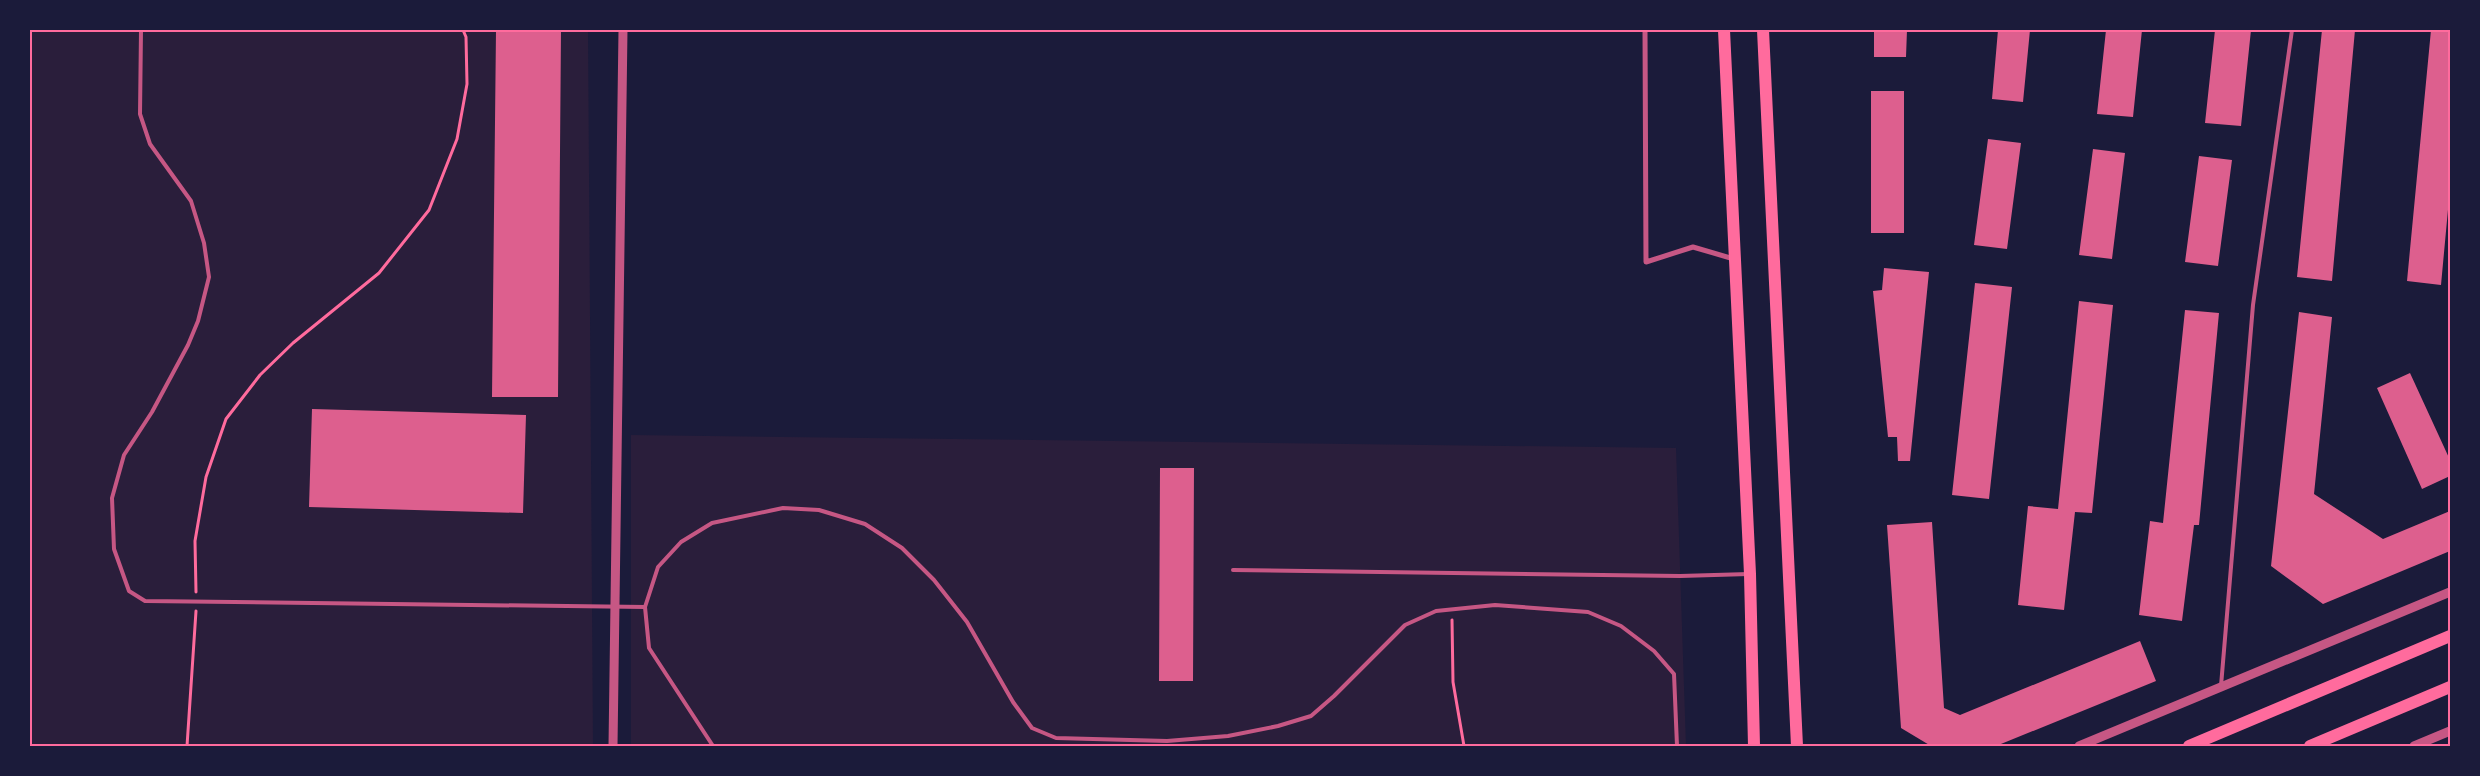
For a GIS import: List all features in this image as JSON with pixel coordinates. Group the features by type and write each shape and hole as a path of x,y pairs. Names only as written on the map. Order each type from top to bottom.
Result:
{"main road":[{"path":"1724,30 1750,574 1754,746"},
{"path":"1763,30 1797,746"},
{"path":"2189,746 2450,636"},
{"path":"2310,746 2450,687"}],"street":[{"path":"613,746 623,30"},
{"path":"1646,30 1646,262 1693,247 1735,259"},
{"path":"2079,746 2450,592"},
{"path":"2414,746 2450,731"}],"lane":[{"path":"140,30 140,114 150,144 191,201 204,242 209,277 198,321 188,345 152,412 124,455 112,498 114,549 129,591 145,601 645,607"},
{"path":"2221,687 2253,305 2292,30"},
{"path":"713,746 649,648 645,607 658,566 681,542 712,523 783,508 820,510 865,524 902,548 934,580 967,622 1012,702 1032,728 1056,738 1167,741 1228,736 1278,726 1311,716 1334,696 1404,624 1436,611 1495,606 1588,612 1621,626 1654,651 1674,674 1677,746"},
{"path":"1233,570 1680,576 1750,574"}],"path":[{"path":"187,746 196,602 195,541 206,477 226,419 260,375 294,343 379,273 429,210 456,139 464,102 467,84 466,38 464,30"},
{"path":"1452,609 1453,682 1464,746"}],"shaded area":[{"path":"30,30 588,30 593,746 30,746"},
{"path":"631,435 1676,448 1686,746 631,746"}],"building":[{"path":"496,30 561,30 558,397 492,397"},
{"path":"1874,30 1907,30 1906,57 1874,57"},
{"path":"1998,30 2030,30 2023,102 1992,99"},
{"path":"2106,30 2142,30 2133,117 2097,114"},
{"path":"2215,30 2251,30 2241,126 2205,123"},
{"path":"2322,30 2355,30 2332,281 2297,277"},
{"path":"2431,30 2450,30 2450,188 2441,285 2407,281"},
{"path":"1871,91 1904,91 1904,233 1871,233"},
{"path":"1988,139 2021,143 2007,249 1974,245"},
{"path":"2093,149 2125,153 2112,259 2079,255"},
{"path":"2199,156 2232,160 2218,266 2185,262"},
{"path":"1884,268 1929,272 1910,461 1898,461 1897,437 1888,437 1873,291 1882,290"},
{"path":"1975,283 2012,287 1989,499 1952,495"},
{"path":"2079,301 2113,305 2092,513 2075,512 2064,610 2018,605 2028,506 2058,509"},
{"path":"2185,310 2219,313 2199,525 2194,525 2182,621 2139,615 2150,521 2163,523"},
{"path":"2299,312 2332,317 2314,494 2383,539 2450,511 2450,551 2323,604 2271,566"},
{"path":"2410,373 2450,460 2450,476 2422,489 2377,388"},
{"path":"312,409 526,415 523,513 309,507"},
{"path":"1160,468 1194,468 1193,681 1159,681"},
{"path":"1932,522 1944,708 1960,715 2140,641 2156,681 1996,746 1931,746 1901,728 1887,525"}]}
